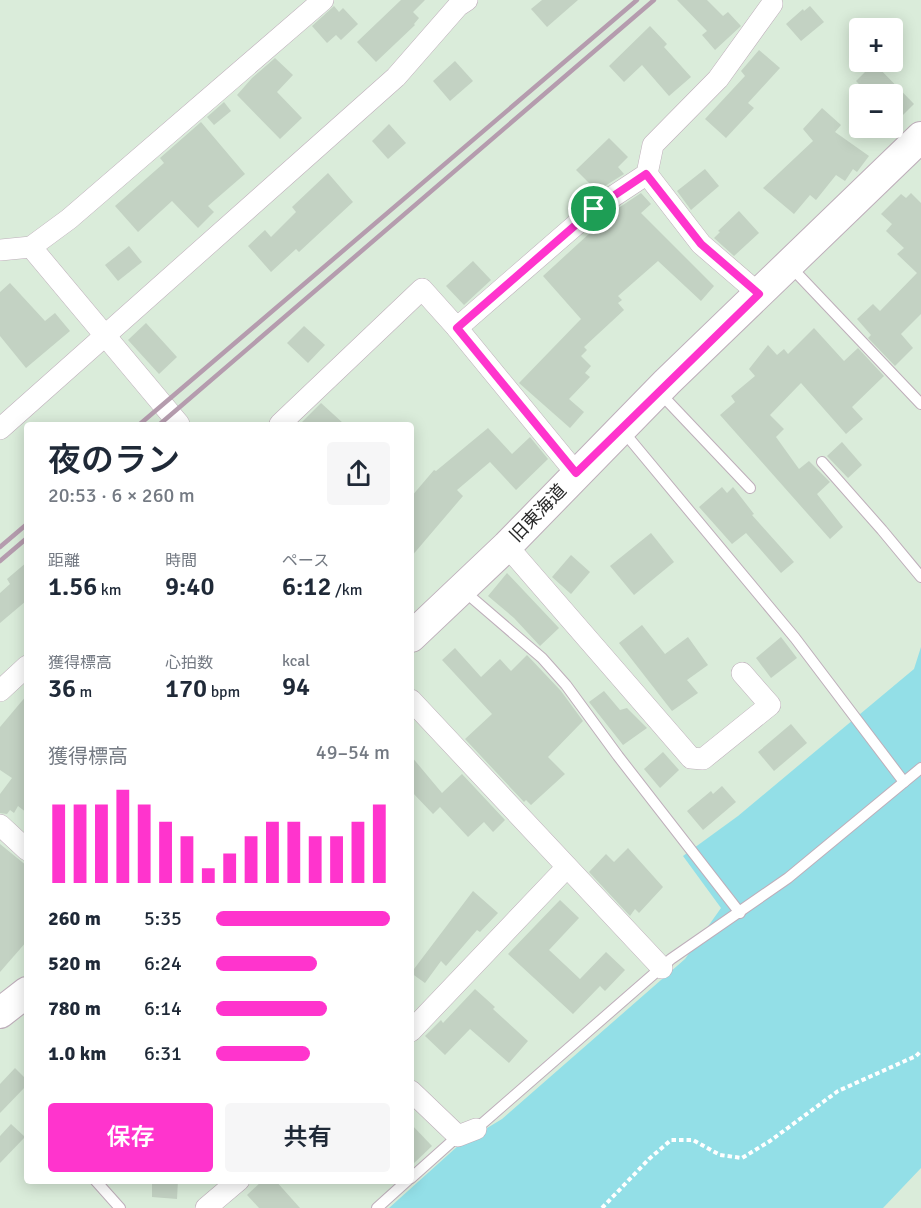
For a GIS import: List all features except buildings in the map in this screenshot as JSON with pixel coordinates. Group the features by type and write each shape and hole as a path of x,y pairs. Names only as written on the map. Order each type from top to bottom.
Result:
{"main road":[{"name":"旧東海道","path":"414,634 507,546 576,473 921,137"},
{"path":"0,1013 24,994"}],"street":[{"path":"0,250 31,247 69,219 323,0"},
{"path":"0,429 396,77 459,2"},
{"path":"457,328 594,209 646,174 653,145 718,79 772,4"},
{"path":"646,174 701,244 759,294"},
{"path":"31,247 177,422"},
{"path":"282,422 422,289 457,328 576,473"},
{"path":"507,546 691,758 703,759 770,705 742,673"},
{"path":"0,692 24,669"},
{"path":"414,703 662,968"},
{"path":"0,825 24,847"},
{"path":"414,1028 567,867"},
{"path":"414,1093 467,1133"},
{"path":"206,1208 234,1184"}],"lane":[{"path":"789,265 921,405"},
{"path":"658,392 750,488"},
{"path":"621,429 795,638 904,782"},
{"path":"822,462 921,577"},
{"path":"462,589 542,658 566,685 740,913"},
{"path":"414,1176 671,959 788,878 921,768"},
{"path":"99,1184 120,1208"},
{"path":"378,1208 404,1184"}],"path":[{"path":"602,1208 649,1159 671,1140 693,1140 720,1155 741,1158 771,1141 838,1090 916,1056 921,1051"}],"shaded area":[{"path":"921,647 921,1168 883,1208 389,1208 459,1145 502,1119 685,959 721,908 683,856 738,816 914,669"}],"railway":[{"path":"142,422 637,0"},
{"path":"162,422 654,0"},
{"path":"0,547 24,527"},
{"path":"0,561 24,541"}],"route":[{"path":"646,174 701,244 759,294 576,473 457,328 594,209 646,174"}]}
